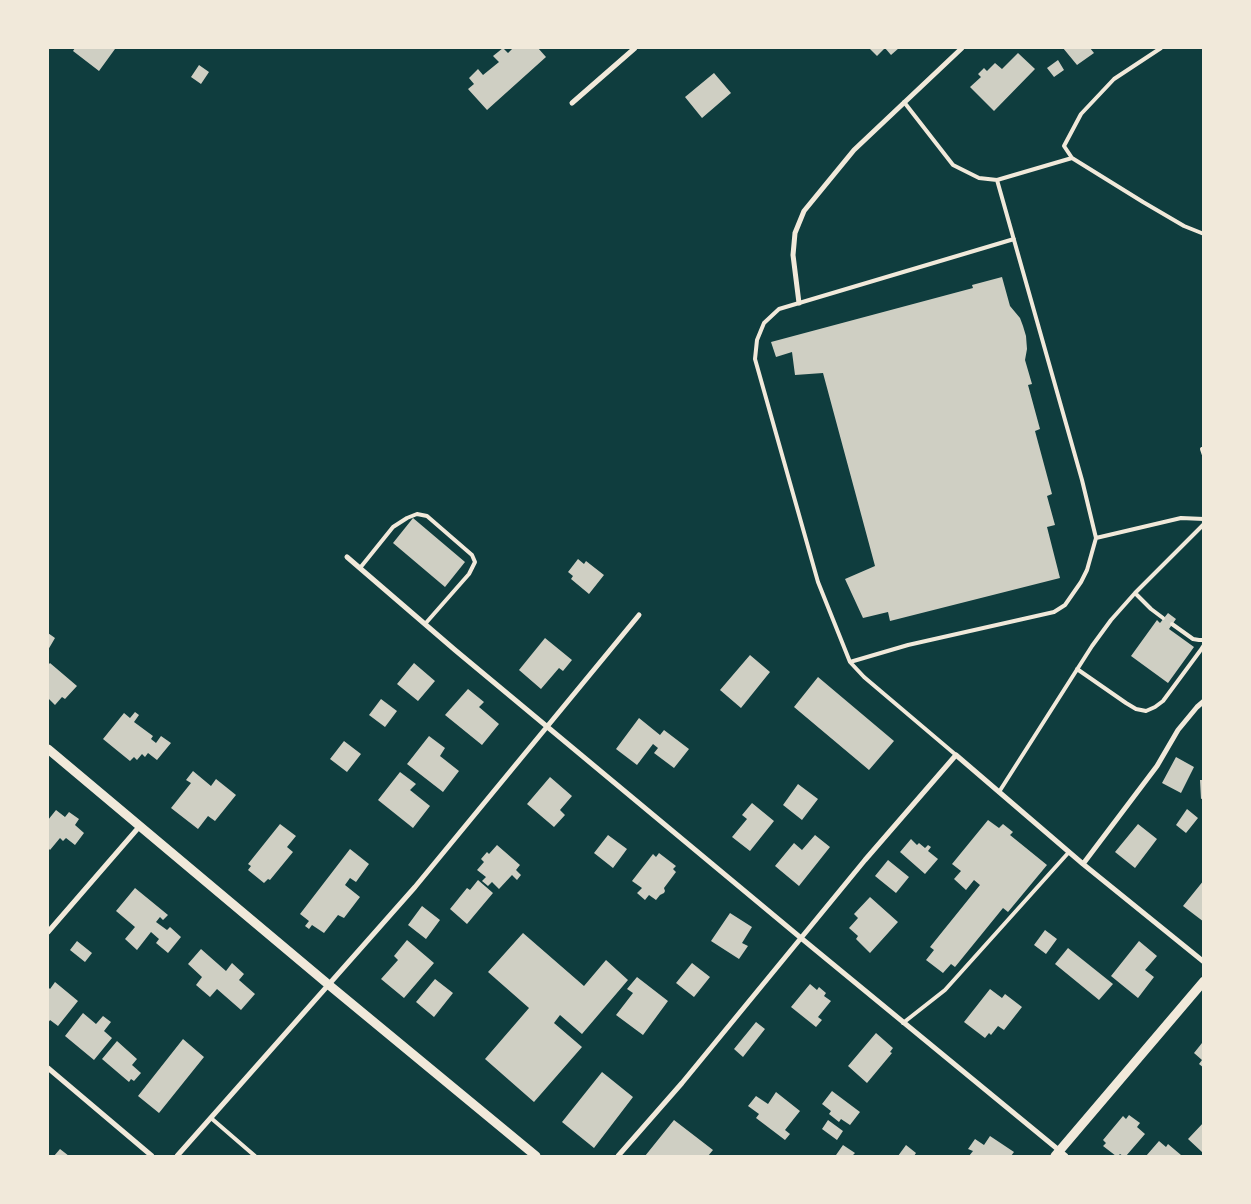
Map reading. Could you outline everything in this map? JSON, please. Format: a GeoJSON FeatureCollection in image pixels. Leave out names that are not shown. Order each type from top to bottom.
{"type":"FeatureCollection","features":[{"type":"Feature","properties":{"kind":"street"},"geometry":{"type":"LineString","coordinates":[[572,103],[636,48]]}},
{"type":"Feature","properties":{"kind":"street"},"geometry":{"type":"LineString","coordinates":[[799,303],[793,256],[795,233],[804,211],[854,150],[962,48]]}},
{"type":"Feature","properties":{"kind":"street"},"geometry":{"type":"LineString","coordinates":[[347,556],[425,624],[1060,1155],[1204,981]]}},
{"type":"Feature","properties":{"kind":"street"},"geometry":{"type":"LineString","coordinates":[[177,1156],[415,887],[639,615]]}},
{"type":"Feature","properties":{"kind":"street"},"geometry":{"type":"LineString","coordinates":[[1083,864],[1157,766],[1178,730],[1204,701]]}},
{"type":"Feature","properties":{"kind":"street"},"geometry":{"type":"LineString","coordinates":[[48,749],[139,827],[536,1156]]}},
{"type":"Feature","properties":{"kind":"street"},"geometry":{"type":"LineString","coordinates":[[618,1156],[682,1083],[801,938],[956,755],[1083,864],[1204,962]]}},
{"type":"Feature","properties":{"kind":"street"},"geometry":{"type":"LineString","coordinates":[[48,932],[139,827]]}},
{"type":"Feature","properties":{"kind":"street"},"geometry":{"type":"LineString","coordinates":[[48,1068],[152,1156]]}},
{"type":"Feature","properties":{"kind":"lane"},"geometry":{"type":"LineString","coordinates":[[1161,48],[1114,79],[1081,114],[1064,146],[1072,158],[1184,226],[1204,234]]}},
{"type":"Feature","properties":{"kind":"lane"},"geometry":{"type":"LineString","coordinates":[[904,102],[953,165],[979,178],[997,180],[1072,158]]}},
{"type":"Feature","properties":{"kind":"lane"},"geometry":{"type":"LineString","coordinates":[[850,662],[908,645],[1054,612],[1065,605],[1087,570],[1096,538],[997,180]]}},
{"type":"Feature","properties":{"kind":"lane"},"geometry":{"type":"LineString","coordinates":[[956,755],[864,677],[850,662],[818,582],[755,359],[757,340],[764,323],[779,309],[1014,239]]}},
{"type":"Feature","properties":{"kind":"lane"},"geometry":{"type":"LineString","coordinates":[[1202,449],[1204,455]]}},
{"type":"Feature","properties":{"kind":"lane"},"geometry":{"type":"LineString","coordinates":[[360,568],[393,527],[417,514],[427,516],[472,555],[475,562],[469,574],[425,624]]}},
{"type":"Feature","properties":{"kind":"lane"},"geometry":{"type":"LineString","coordinates":[[1096,538],[1181,518],[1204,520]]}},
{"type":"Feature","properties":{"kind":"lane"},"geometry":{"type":"LineString","coordinates":[[999,792],[1077,669],[1111,620],[1135,593],[1204,524]]}},
{"type":"Feature","properties":{"kind":"lane"},"geometry":{"type":"LineString","coordinates":[[1135,593],[1151,609],[1164,618]]}},
{"type":"Feature","properties":{"kind":"lane"},"geometry":{"type":"LineString","coordinates":[[1172,624],[1193,639],[1204,640]]}},
{"type":"Feature","properties":{"kind":"lane"},"geometry":{"type":"LineString","coordinates":[[1077,669],[1126,703],[1136,709],[1146,711],[1156,707],[1163,700],[1204,645]]}},
{"type":"Feature","properties":{"kind":"lane"},"geometry":{"type":"LineString","coordinates":[[903,1023],[945,990],[1070,852]]}},
{"type":"Feature","properties":{"kind":"lane"},"geometry":{"type":"LineString","coordinates":[[211,1118],[255,1156]]}},
{"type":"Feature","properties":{"kind":"building"},"geometry":{"type":"Polygon","coordinates":[[[75,48],[115,49],[99,71],[73,51],[75,48]]]}},
{"type":"Feature","properties":{"kind":"building"},"geometry":{"type":"Polygon","coordinates":[[[503,48],[508,53],[513,48],[538,48],[546,57],[487,110],[468,89],[474,84],[469,78],[478,69],[483,75],[499,62],[493,56],[503,48]]]}},
{"type":"Feature","properties":{"kind":"building"},"geometry":{"type":"Polygon","coordinates":[[[869,48],[885,48],[877,56],[869,48]]]}},
{"type":"Feature","properties":{"kind":"building"},"geometry":{"type":"Polygon","coordinates":[[[885,48],[899,48],[891,55],[885,48]]]}},
{"type":"Feature","properties":{"kind":"building"},"geometry":{"type":"Polygon","coordinates":[[[1063,48],[1090,48],[1094,53],[1077,65],[1063,48]]]}},
{"type":"Feature","properties":{"kind":"building"},"geometry":{"type":"Polygon","coordinates":[[[1018,53],[1035,69],[994,111],[970,87],[981,77],[978,74],[984,68],[987,71],[995,63],[1002,69],[1018,53]]]}},
{"type":"Feature","properties":{"kind":"building"},"geometry":{"type":"Polygon","coordinates":[[[1058,60],[1064,70],[1054,77],[1047,68],[1058,60]]]}},
{"type":"Feature","properties":{"kind":"building"},"geometry":{"type":"Polygon","coordinates":[[[199,65],[209,72],[201,84],[191,77],[199,65]]]}},
{"type":"Feature","properties":{"kind":"building"},"geometry":{"type":"Polygon","coordinates":[[[714,73],[731,93],[702,118],[685,97],[714,73]]]}},
{"type":"Feature","properties":{"kind":"building"},"geometry":{"type":"Polygon","coordinates":[[[1002,277],[1010,306],[1020,318],[1026,336],[1027,349],[1025,360],[1032,384],[1028,385],[1040,429],[1035,431],[1052,494],[1047,496],[1055,525],[1047,527],[1060,578],[890,621],[888,612],[863,618],[845,579],[875,566],[823,373],[795,375],[792,352],[776,357],[771,342],[973,288],[972,285],[1002,277]]]}},
{"type":"Feature","properties":{"kind":"building"},"geometry":{"type":"Polygon","coordinates":[[[413,518],[465,562],[445,587],[393,543],[413,518]]]}},
{"type":"Feature","properties":{"kind":"building"},"geometry":{"type":"Polygon","coordinates":[[[578,559],[584,564],[586,561],[604,575],[589,594],[571,579],[573,576],[568,572],[578,559]]]}},
{"type":"Feature","properties":{"kind":"building"},"geometry":{"type":"Polygon","coordinates":[[[1168,613],[1176,619],[1169,629],[1194,647],[1168,683],[1131,656],[1157,620],[1160,623],[1168,613]]]}},
{"type":"Feature","properties":{"kind":"building"},"geometry":{"type":"Polygon","coordinates":[[[48,633],[55,638],[48,650],[48,633]]]}},
{"type":"Feature","properties":{"kind":"building"},"geometry":{"type":"Polygon","coordinates":[[[545,638],[572,660],[563,671],[559,668],[541,689],[519,670],[545,638]]]}},
{"type":"Feature","properties":{"kind":"building"},"geometry":{"type":"Polygon","coordinates":[[[750,655],[770,672],[741,708],[720,690],[750,655]]]}},
{"type":"Feature","properties":{"kind":"building"},"geometry":{"type":"Polygon","coordinates":[[[50,663],[77,686],[65,699],[62,697],[55,705],[48,698],[48,665],[50,663]]]}},
{"type":"Feature","properties":{"kind":"building"},"geometry":{"type":"Polygon","coordinates":[[[414,663],[435,681],[418,701],[397,684],[414,663]]]}},
{"type":"Feature","properties":{"kind":"building"},"geometry":{"type":"Polygon","coordinates":[[[818,677],[894,741],[869,770],[794,707],[818,677]]]}},
{"type":"Feature","properties":{"kind":"building"},"geometry":{"type":"Polygon","coordinates":[[[468,689],[484,702],[479,707],[499,724],[482,745],[445,715],[468,689]]]}},
{"type":"Feature","properties":{"kind":"building"},"geometry":{"type":"Polygon","coordinates":[[[381,699],[397,711],[385,727],[369,715],[381,699]]]}},
{"type":"Feature","properties":{"kind":"building"},"geometry":{"type":"Polygon","coordinates":[[[135,712],[139,715],[134,722],[153,736],[151,739],[156,743],[161,736],[171,743],[157,760],[148,753],[145,757],[142,754],[137,760],[134,757],[130,761],[103,739],[124,713],[130,718],[135,712]]]}},
{"type":"Feature","properties":{"kind":"building"},"geometry":{"type":"Polygon","coordinates":[[[639,718],[660,735],[664,730],[689,749],[674,768],[654,753],[658,748],[653,744],[637,765],[616,749],[639,718]]]}},
{"type":"Feature","properties":{"kind":"building"},"geometry":{"type":"Polygon","coordinates":[[[429,736],[445,748],[440,756],[459,771],[443,792],[407,764],[429,736]]]}},
{"type":"Feature","properties":{"kind":"building"},"geometry":{"type":"Polygon","coordinates":[[[344,741],[361,754],[347,772],[330,759],[344,741]]]}},
{"type":"Feature","properties":{"kind":"building"},"geometry":{"type":"Polygon","coordinates":[[[1176,757],[1194,767],[1181,793],[1162,783],[1176,757]]]}},
{"type":"Feature","properties":{"kind":"building"},"geometry":{"type":"Polygon","coordinates":[[[193,771],[211,786],[216,779],[236,795],[215,821],[208,816],[198,829],[171,808],[191,783],[186,780],[193,771]]]}},
{"type":"Feature","properties":{"kind":"building"},"geometry":{"type":"Polygon","coordinates":[[[400,772],[416,784],[410,790],[430,806],[413,828],[378,800],[400,772]]]}},
{"type":"Feature","properties":{"kind":"building"},"geometry":{"type":"Polygon","coordinates":[[[550,777],[572,796],[560,810],[565,815],[554,827],[527,804],[550,777]]]}},
{"type":"Feature","properties":{"kind":"building"},"geometry":{"type":"Polygon","coordinates":[[[1200,780],[1204,780],[1204,798],[1201,799],[1200,780]]]}},
{"type":"Feature","properties":{"kind":"building"},"geometry":{"type":"Polygon","coordinates":[[[798,784],[818,799],[802,820],[783,805],[798,784]]]}},
{"type":"Feature","properties":{"kind":"building"},"geometry":{"type":"Polygon","coordinates":[[[752,803],[774,821],[750,851],[732,837],[747,819],[742,815],[752,803]]]}},
{"type":"Feature","properties":{"kind":"building"},"geometry":{"type":"Polygon","coordinates":[[[1187,809],[1198,818],[1186,833],[1176,825],[1187,809]]]}},
{"type":"Feature","properties":{"kind":"building"},"geometry":{"type":"Polygon","coordinates":[[[56,810],[65,817],[69,812],[79,819],[75,825],[84,833],[75,845],[66,838],[63,841],[60,838],[50,850],[48,848],[48,820],[56,810]]]}},
{"type":"Feature","properties":{"kind":"building"},"geometry":{"type":"Polygon","coordinates":[[[988,820],[999,828],[1003,824],[1013,832],[1010,835],[1047,865],[1008,912],[1003,908],[955,967],[951,964],[943,973],[926,960],[934,950],[930,947],[980,885],[974,880],[966,890],[954,879],[961,871],[952,864],[988,820]]]}},
{"type":"Feature","properties":{"kind":"building"},"geometry":{"type":"Polygon","coordinates":[[[280,824],[296,836],[287,847],[293,852],[270,880],[268,879],[264,883],[248,870],[251,866],[248,864],[280,824]]]}},
{"type":"Feature","properties":{"kind":"building"},"geometry":{"type":"Polygon","coordinates":[[[1138,824],[1157,839],[1135,868],[1115,852],[1138,824]]]}},
{"type":"Feature","properties":{"kind":"building"},"geometry":{"type":"Polygon","coordinates":[[[608,835],[627,849],[613,868],[594,853],[608,835]]]}},
{"type":"Feature","properties":{"kind":"building"},"geometry":{"type":"Polygon","coordinates":[[[815,835],[830,847],[799,886],[775,866],[794,843],[802,850],[815,835]]]}},
{"type":"Feature","properties":{"kind":"building"},"geometry":{"type":"Polygon","coordinates":[[[911,839],[917,845],[919,843],[925,848],[928,845],[931,847],[928,851],[938,859],[925,874],[900,852],[911,839]]]}},
{"type":"Feature","properties":{"kind":"building"},"geometry":{"type":"Polygon","coordinates":[[[497,845],[520,865],[516,870],[521,875],[517,880],[512,875],[499,889],[492,882],[488,886],[482,881],[486,877],[477,870],[484,862],[481,859],[487,852],[489,854],[497,845]]]}},
{"type":"Feature","properties":{"kind":"building"},"geometry":{"type":"Polygon","coordinates":[[[350,849],[369,864],[356,882],[350,878],[345,885],[360,897],[344,918],[338,915],[324,933],[312,925],[309,929],[305,926],[309,921],[300,914],[350,849]]]}},
{"type":"Feature","properties":{"kind":"building"},"geometry":{"type":"Polygon","coordinates":[[[659,853],[676,866],[673,869],[676,872],[664,888],[664,893],[656,900],[649,895],[645,900],[637,893],[642,888],[632,881],[653,854],[656,857],[659,853]]]}},
{"type":"Feature","properties":{"kind":"building"},"geometry":{"type":"Polygon","coordinates":[[[888,860],[909,877],[896,893],[875,876],[888,860]]]}},
{"type":"Feature","properties":{"kind":"building"},"geometry":{"type":"Polygon","coordinates":[[[478,880],[493,893],[467,924],[450,909],[467,888],[470,890],[478,880]]]}},
{"type":"Feature","properties":{"kind":"building"},"geometry":{"type":"Polygon","coordinates":[[[1204,880],[1204,922],[1183,906],[1204,880]]]}},
{"type":"Feature","properties":{"kind":"building"},"geometry":{"type":"Polygon","coordinates":[[[135,888],[168,915],[163,920],[160,917],[156,922],[167,930],[170,927],[181,937],[168,953],[156,943],[159,939],[151,932],[137,950],[125,939],[135,927],[116,911],[135,888]]]}},
{"type":"Feature","properties":{"kind":"building"},"geometry":{"type":"Polygon","coordinates":[[[870,897],[898,922],[870,953],[856,939],[858,936],[849,928],[858,918],[854,914],[870,897]]]}},
{"type":"Feature","properties":{"kind":"building"},"geometry":{"type":"Polygon","coordinates":[[[422,906],[440,920],[426,939],[408,925],[422,906]]]}},
{"type":"Feature","properties":{"kind":"building"},"geometry":{"type":"Polygon","coordinates":[[[730,913],[752,927],[742,943],[748,946],[739,959],[711,941],[730,913]]]}},
{"type":"Feature","properties":{"kind":"building"},"geometry":{"type":"Polygon","coordinates":[[[1045,930],[1057,939],[1046,954],[1034,945],[1045,930]]]}},
{"type":"Feature","properties":{"kind":"building"},"geometry":{"type":"Polygon","coordinates":[[[523,933],[584,986],[606,960],[628,980],[582,1034],[560,1015],[554,1023],[582,1047],[534,1102],[485,1059],[529,1008],[488,972],[523,933]]]}},
{"type":"Feature","properties":{"kind":"building"},"geometry":{"type":"Polygon","coordinates":[[[407,940],[434,963],[404,998],[381,979],[398,960],[394,956],[407,940]]]}},
{"type":"Feature","properties":{"kind":"building"},"geometry":{"type":"Polygon","coordinates":[[[77,941],[92,953],[85,962],[70,950],[77,941]]]}},
{"type":"Feature","properties":{"kind":"building"},"geometry":{"type":"Polygon","coordinates":[[[1139,941],[1157,956],[1145,970],[1154,977],[1138,998],[1111,976],[1139,941]]]}},
{"type":"Feature","properties":{"kind":"building"},"geometry":{"type":"Polygon","coordinates":[[[1068,948],[1113,984],[1099,1000],[1055,964],[1068,948]]]}},
{"type":"Feature","properties":{"kind":"building"},"geometry":{"type":"Polygon","coordinates":[[[201,949],[226,971],[232,963],[244,974],[239,980],[255,994],[241,1010],[217,989],[210,997],[196,985],[202,977],[188,964],[201,949]]]}},
{"type":"Feature","properties":{"kind":"building"},"geometry":{"type":"Polygon","coordinates":[[[692,963],[710,977],[694,997],[676,983],[692,963]]]}},
{"type":"Feature","properties":{"kind":"building"},"geometry":{"type":"Polygon","coordinates":[[[637,977],[668,1001],[643,1035],[616,1015],[633,993],[627,989],[637,977]]]}},
{"type":"Feature","properties":{"kind":"building"},"geometry":{"type":"Polygon","coordinates":[[[435,979],[453,993],[434,1017],[416,1002],[435,979]]]}},
{"type":"Feature","properties":{"kind":"building"},"geometry":{"type":"Polygon","coordinates":[[[55,982],[78,1001],[58,1026],[50,1020],[48,1023],[48,987],[50,989],[55,982]]]}},
{"type":"Feature","properties":{"kind":"building"},"geometry":{"type":"Polygon","coordinates":[[[810,984],[817,990],[819,987],[826,993],[824,996],[831,1001],[818,1017],[822,1020],[816,1027],[791,1007],[810,984]]]}},
{"type":"Feature","properties":{"kind":"building"},"geometry":{"type":"Polygon","coordinates":[[[990,989],[1002,998],[1005,994],[1022,1007],[1004,1030],[998,1026],[991,1035],[989,1033],[985,1038],[964,1022],[990,989]]]}},
{"type":"Feature","properties":{"kind":"building"},"geometry":{"type":"Polygon","coordinates":[[[83,1013],[96,1024],[103,1016],[111,1022],[104,1031],[112,1038],[94,1060],[65,1036],[83,1013]]]}},
{"type":"Feature","properties":{"kind":"building"},"geometry":{"type":"Polygon","coordinates":[[[756,1022],[765,1029],[743,1057],[734,1049],[756,1022]]]}},
{"type":"Feature","properties":{"kind":"building"},"geometry":{"type":"Polygon","coordinates":[[[876,1033],[893,1048],[890,1052],[892,1053],[867,1083],[848,1066],[876,1033]]]}},
{"type":"Feature","properties":{"kind":"building"},"geometry":{"type":"Polygon","coordinates":[[[183,1039],[204,1057],[159,1113],[138,1096],[183,1039]]]}},
{"type":"Feature","properties":{"kind":"building"},"geometry":{"type":"Polygon","coordinates":[[[117,1041],[137,1059],[132,1065],[141,1073],[134,1081],[131,1079],[129,1082],[102,1059],[117,1041]]]}},
{"type":"Feature","properties":{"kind":"building"},"geometry":{"type":"Polygon","coordinates":[[[1202,1043],[1204,1044],[1204,1068],[1199,1064],[1202,1060],[1194,1053],[1202,1043]]]}},
{"type":"Feature","properties":{"kind":"building"},"geometry":{"type":"Polygon","coordinates":[[[602,1072],[633,1097],[594,1148],[562,1122],[602,1072]]]}},
{"type":"Feature","properties":{"kind":"building"},"geometry":{"type":"Polygon","coordinates":[[[832,1091],[860,1112],[850,1125],[841,1119],[839,1122],[829,1114],[831,1111],[822,1104],[832,1091]]]}},
{"type":"Feature","properties":{"kind":"building"},"geometry":{"type":"Polygon","coordinates":[[[776,1092],[800,1111],[785,1130],[790,1134],[785,1140],[756,1118],[759,1114],[748,1106],[756,1096],[768,1104],[776,1092]]]}},
{"type":"Feature","properties":{"kind":"building"},"geometry":{"type":"Polygon","coordinates":[[[1129,1115],[1140,1123],[1137,1127],[1145,1134],[1126,1156],[1120,1154],[1116,1156],[1103,1146],[1106,1143],[1103,1140],[1123,1116],[1126,1119],[1129,1115]]]}},
{"type":"Feature","properties":{"kind":"building"},"geometry":{"type":"Polygon","coordinates":[[[674,1120],[713,1150],[708,1156],[645,1156],[674,1120]]]}},
{"type":"Feature","properties":{"kind":"building"},"geometry":{"type":"Polygon","coordinates":[[[828,1120],[843,1131],[837,1140],[822,1129],[828,1120]]]}},
{"type":"Feature","properties":{"kind":"building"},"geometry":{"type":"Polygon","coordinates":[[[1204,1122],[1204,1150],[1202,1152],[1188,1139],[1204,1122]]]}},
{"type":"Feature","properties":{"kind":"building"},"geometry":{"type":"Polygon","coordinates":[[[990,1136],[1014,1152],[1011,1156],[969,1156],[973,1151],[968,1149],[975,1139],[984,1145],[990,1136]]]}},
{"type":"Feature","properties":{"kind":"building"},"geometry":{"type":"Polygon","coordinates":[[[1159,1141],[1166,1147],[1168,1144],[1181,1155],[1146,1156],[1159,1141]]]}},
{"type":"Feature","properties":{"kind":"building"},"geometry":{"type":"Polygon","coordinates":[[[843,1145],[855,1153],[852,1156],[836,1155],[843,1145]]]}},
{"type":"Feature","properties":{"kind":"building"},"geometry":{"type":"Polygon","coordinates":[[[906,1145],[916,1153],[914,1156],[898,1156],[906,1145]]]}},
{"type":"Feature","properties":{"kind":"building"},"geometry":{"type":"Polygon","coordinates":[[[60,1149],[69,1156],[54,1156],[60,1149]]]}}]}
